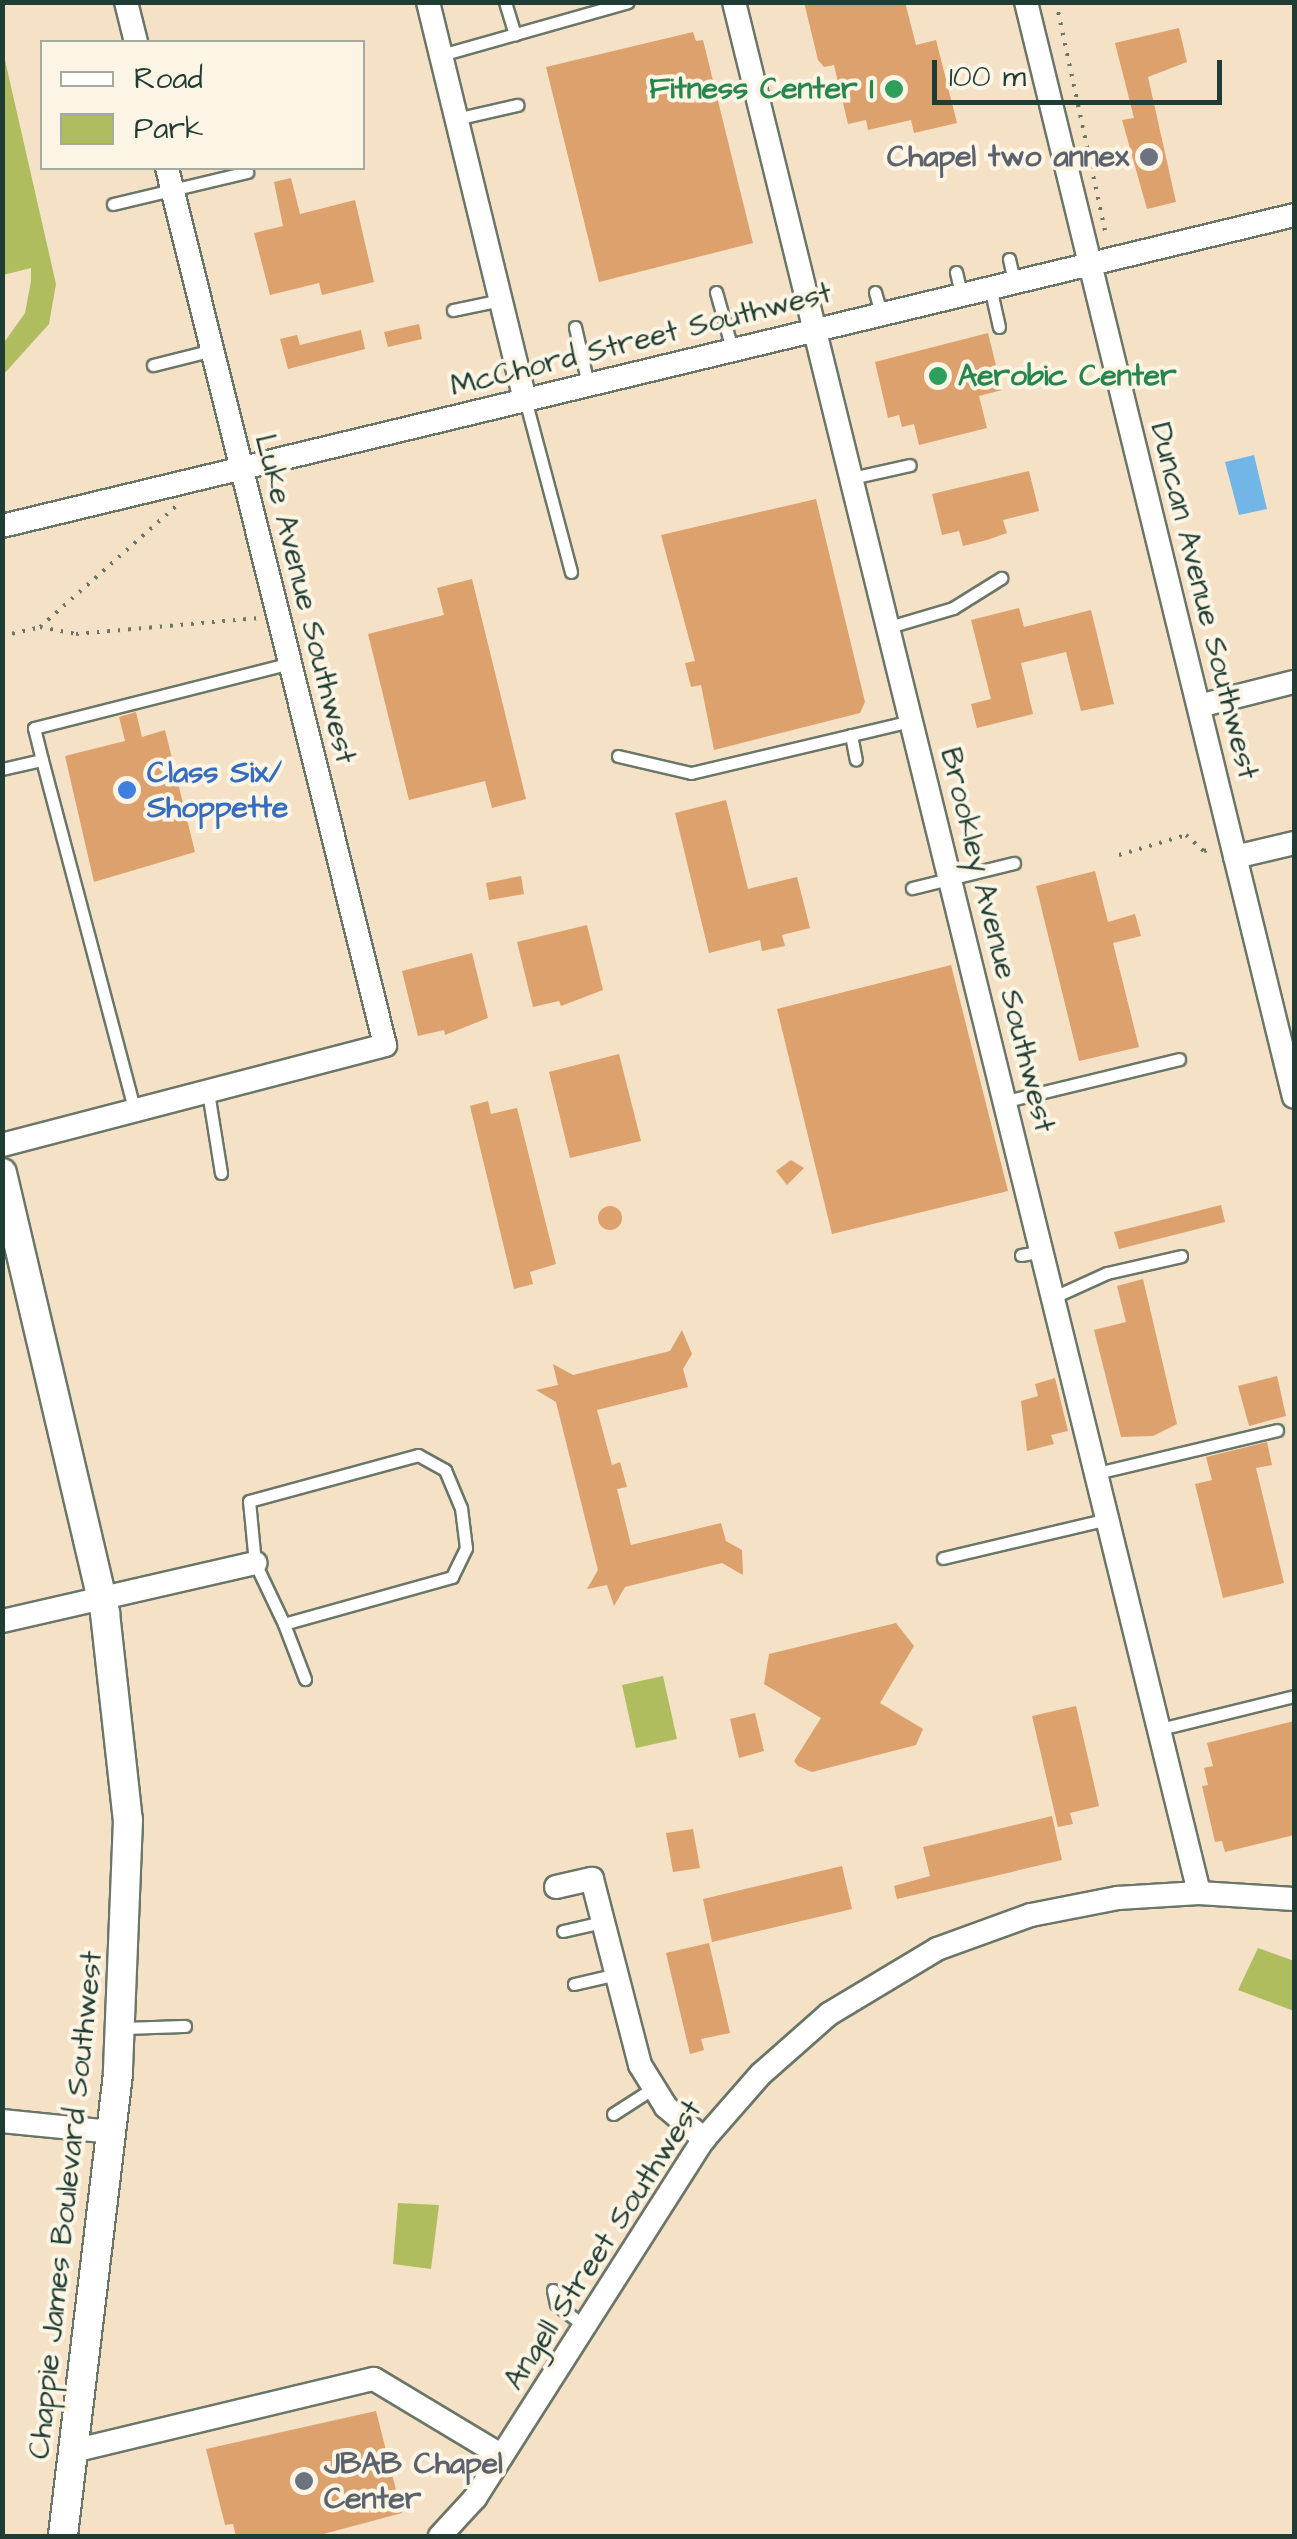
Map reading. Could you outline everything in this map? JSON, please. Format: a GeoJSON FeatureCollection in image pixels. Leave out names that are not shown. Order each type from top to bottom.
{"type":"FeatureCollection","features":[{"type":"Feature","properties":{"kind":"street"},"geometry":{"type":"LineString","coordinates":[[126,2],[136,40]]}},
{"type":"Feature","properties":{"kind":"street"},"geometry":{"type":"LineString","coordinates":[[428,2],[525,399]]}},
{"type":"Feature","properties":{"kind":"street","name":"Brookley Avenue Southwest"},"geometry":{"type":"LineString","coordinates":[[734,2],[1006,1101],[1032,1253],[1054,1297],[1199,1893]]}},
{"type":"Feature","properties":{"kind":"street","name":"Duncan Avenue Southwest"},"geometry":{"type":"LineString","coordinates":[[1026,2],[1198,706],[1227,852],[1294,1097]]}},
{"type":"Feature","properties":{"kind":"street","name":"Luke Avenue Southwest"},"geometry":{"type":"LineString","coordinates":[[170,179],[385,1045],[208,1092]]}},
{"type":"Feature","properties":{"kind":"street","name":"McChord Street Southwest"},"geometry":{"type":"LineString","coordinates":[[2,526],[815,329],[878,303],[959,283],[990,287],[1011,270],[1090,264],[1294,215]]}},
{"type":"Feature","properties":{"kind":"street"},"geometry":{"type":"LineString","coordinates":[[1198,706],[1294,682]]}},
{"type":"Feature","properties":{"kind":"street"},"geometry":{"type":"LineString","coordinates":[[1227,852],[1294,843]]}},
{"type":"Feature","properties":{"kind":"street"},"geometry":{"type":"LineString","coordinates":[[2,1145],[208,1092]]}},
{"type":"Feature","properties":{"kind":"street","name":"Chappie James Boulevard Southwest"},"geometry":{"type":"LineString","coordinates":[[2,1172],[102,1598],[128,1820],[122,2028],[63,2536]]}},
{"type":"Feature","properties":{"kind":"street"},"geometry":{"type":"LineString","coordinates":[[2,1621],[255,1563]]}},
{"type":"Feature","properties":{"kind":"street"},"geometry":{"type":"LineString","coordinates":[[556,1887],[592,1879],[652,2090],[704,2139]]}},
{"type":"Feature","properties":{"kind":"street","name":"Angell Street Southwest"},"geometry":{"type":"LineString","coordinates":[[440,2536],[502,2456],[704,2139],[806,2032],[870,1986],[937,1949],[1073,1905],[1199,1893],[1294,1899]]}},
{"type":"Feature","properties":{"kind":"street"},"geometry":{"type":"LineString","coordinates":[[2,2122],[112,2132]]}},
{"type":"Feature","properties":{"kind":"street"},"geometry":{"type":"LineString","coordinates":[[73,2451],[374,2379],[502,2456]]}},
{"type":"Feature","properties":{"kind":"lane"},"geometry":{"type":"LineString","coordinates":[[505,2],[515,34]]}},
{"type":"Feature","properties":{"kind":"lane"},"geometry":{"type":"LineString","coordinates":[[441,55],[628,2]]}},
{"type":"Feature","properties":{"kind":"lane"},"geometry":{"type":"LineString","coordinates":[[456,119],[518,105]]}},
{"type":"Feature","properties":{"kind":"lane"},"geometry":{"type":"LineString","coordinates":[[113,204],[170,179],[247,172]]}},
{"type":"Feature","properties":{"kind":"lane"},"geometry":{"type":"LineString","coordinates":[[990,287],[999,327]]}},
{"type":"Feature","properties":{"kind":"lane"},"geometry":{"type":"LineString","coordinates":[[716,292],[732,349]]}},
{"type":"Feature","properties":{"kind":"lane"},"geometry":{"type":"LineString","coordinates":[[453,310],[502,300]]}},
{"type":"Feature","properties":{"kind":"lane"},"geometry":{"type":"LineString","coordinates":[[575,327],[588,384]]}},
{"type":"Feature","properties":{"kind":"lane"},"geometry":{"type":"LineString","coordinates":[[153,364],[213,350]]}},
{"type":"Feature","properties":{"kind":"lane"},"geometry":{"type":"LineString","coordinates":[[525,399],[571,572]]}},
{"type":"Feature","properties":{"kind":"lane"},"geometry":{"type":"LineString","coordinates":[[852,478],[910,465]]}},
{"type":"Feature","properties":{"kind":"lane"},"geometry":{"type":"LineString","coordinates":[[889,627],[953,608],[1001,578]]}},
{"type":"Feature","properties":{"kind":"lane"},"geometry":{"type":"LineString","coordinates":[[134,1111],[34,728],[291,663]]}},
{"type":"Feature","properties":{"kind":"lane"},"geometry":{"type":"LineString","coordinates":[[618,756],[691,773],[912,720]]}},
{"type":"Feature","properties":{"kind":"lane"},"geometry":{"type":"LineString","coordinates":[[851,735],[856,760]]}},
{"type":"Feature","properties":{"kind":"lane"},"geometry":{"type":"LineString","coordinates":[[2,769],[42,760]]}},
{"type":"Feature","properties":{"kind":"lane"},"geometry":{"type":"LineString","coordinates":[[912,888],[1014,863]]}},
{"type":"Feature","properties":{"kind":"lane"},"geometry":{"type":"LineString","coordinates":[[1006,1101],[1179,1059]]}},
{"type":"Feature","properties":{"kind":"lane"},"geometry":{"type":"LineString","coordinates":[[208,1092],[221,1173]]}},
{"type":"Feature","properties":{"kind":"lane"},"geometry":{"type":"LineString","coordinates":[[1054,1297],[1106,1273],[1181,1256]]}},
{"type":"Feature","properties":{"kind":"lane"},"geometry":{"type":"LineString","coordinates":[[1097,1473],[1276,1430]]}},
{"type":"Feature","properties":{"kind":"lane"},"geometry":{"type":"LineString","coordinates":[[284,1624],[452,1576],[462,1562],[466,1531],[452,1482],[437,1462],[418,1455],[249,1501],[255,1563],[305,1678]]}},
{"type":"Feature","properties":{"kind":"lane"},"geometry":{"type":"LineString","coordinates":[[943,1558],[1108,1519]]}},
{"type":"Feature","properties":{"kind":"lane"},"geometry":{"type":"LineString","coordinates":[[1160,1729],[1294,1696]]}},
{"type":"Feature","properties":{"kind":"lane"},"geometry":{"type":"LineString","coordinates":[[563,1931],[603,1922]]}},
{"type":"Feature","properties":{"kind":"lane"},"geometry":{"type":"LineString","coordinates":[[574,1984],[617,1974]]}},
{"type":"Feature","properties":{"kind":"lane"},"geometry":{"type":"LineString","coordinates":[[122,2028],[186,2026]]}},
{"type":"Feature","properties":{"kind":"lane"},"geometry":{"type":"LineString","coordinates":[[614,2114],[652,2090]]}},
{"type":"Feature","properties":{"kind":"lane"},"geometry":{"type":"LineString","coordinates":[[553,2290],[556,2304],[584,2326]]}},
{"type":"Feature","properties":{"kind":"path"},"geometry":{"type":"LineString","coordinates":[[1056,2],[1106,228],[1102,240]]}},
{"type":"Feature","properties":{"kind":"path"},"geometry":{"type":"LineString","coordinates":[[40,627],[148,527],[184,502]]}},
{"type":"Feature","properties":{"kind":"path"},"geometry":{"type":"LineString","coordinates":[[2,636],[40,627],[76,634],[209,627],[278,614]]}},
{"type":"Feature","properties":{"kind":"path"},"geometry":{"type":"LineString","coordinates":[[1118,855],[1186,834],[1204,851],[1227,852]]}},
{"type":"Feature","properties":{"kind":"green space"},"geometry":{"type":"Polygon","coordinates":[[[2,47],[56,284],[49,324],[3,375],[3,344],[25,313],[31,268],[3,275],[2,47]]]}},
{"type":"Feature","properties":{"kind":"green space"},"geometry":{"type":"Polygon","coordinates":[[[663,1676],[677,1739],[636,1748],[622,1685],[663,1676]]]}},
{"type":"Feature","properties":{"kind":"green space"},"geometry":{"type":"Polygon","coordinates":[[[1258,1948],[1294,1961],[1294,2011],[1238,1990],[1258,1948]]]}},
{"type":"Feature","properties":{"kind":"green space"},"geometry":{"type":"Polygon","coordinates":[[[398,2203],[439,2205],[431,2269],[393,2264],[398,2203]]]}},
{"type":"Feature","properties":{"kind":"water"},"geometry":{"type":"Polygon","coordinates":[[[1254,455],[1267,509],[1239,515],[1225,462],[1254,455]]]}},
{"type":"Feature","properties":{"kind":"building","name":"Fitness Center I"},"geometry":{"type":"Polygon","coordinates":[[[804,2],[905,2],[916,45],[936,40],[957,123],[914,133],[911,120],[868,130],[866,120],[848,124],[834,65],[824,67],[818,60],[804,2]]]}},
{"type":"Feature","properties":{"kind":"building"},"geometry":{"type":"Polygon","coordinates":[[[1179,28],[1187,62],[1148,77],[1176,202],[1147,209],[1122,120],[1134,118],[1115,43],[1179,28]]]}},
{"type":"Feature","properties":{"kind":"building"},"geometry":{"type":"Polygon","coordinates":[[[693,32],[696,41],[703,40],[753,243],[599,282],[546,67],[693,32]]]}},
{"type":"Feature","properties":{"kind":"building"},"geometry":{"type":"Polygon","coordinates":[[[291,178],[300,214],[355,200],[374,282],[322,295],[319,283],[270,295],[254,233],[283,226],[274,182],[291,178]]]}},
{"type":"Feature","properties":{"kind":"building"},"geometry":{"type":"Polygon","coordinates":[[[419,324],[422,339],[388,347],[384,332],[419,324]]]}},
{"type":"Feature","properties":{"kind":"building"},"geometry":{"type":"Polygon","coordinates":[[[361,330],[365,349],[288,369],[280,339],[297,335],[300,345],[361,330]]]}},
{"type":"Feature","properties":{"kind":"building","name":"Aerobic Center"},"geometry":{"type":"Polygon","coordinates":[[[988,333],[1002,390],[979,396],[987,428],[919,445],[914,424],[902,427],[899,415],[888,418],[875,362],[988,333]]]}},
{"type":"Feature","properties":{"kind":"building"},"geometry":{"type":"Polygon","coordinates":[[[1029,471],[1039,511],[1003,520],[1007,533],[963,546],[959,531],[942,535],[932,494],[1029,471]]]}},
{"type":"Feature","properties":{"kind":"building"},"geometry":{"type":"Polygon","coordinates":[[[816,499],[865,702],[860,713],[714,750],[701,685],[691,687],[685,663],[695,661],[661,535],[816,499]]]}},
{"type":"Feature","properties":{"kind":"building"},"geometry":{"type":"Polygon","coordinates":[[[472,579],[526,799],[492,808],[485,781],[409,800],[368,634],[444,615],[437,588],[472,579]]]}},
{"type":"Feature","properties":{"kind":"building"},"geometry":{"type":"Polygon","coordinates":[[[1019,608],[1024,627],[1091,610],[1114,704],[1081,711],[1066,652],[1021,663],[1033,714],[977,728],[971,704],[991,699],[971,620],[1019,608]]]}},
{"type":"Feature","properties":{"kind":"building","name":"Class Six/ Shoppette"},"geometry":{"type":"Polygon","coordinates":[[[136,712],[142,737],[165,730],[195,852],[94,882],[65,756],[125,741],[119,717],[136,712]]]}},
{"type":"Feature","properties":{"kind":"building"},"geometry":{"type":"Polygon","coordinates":[[[726,800],[748,889],[797,877],[810,928],[782,935],[785,946],[762,951],[760,940],[709,953],[675,813],[726,800]]]}},
{"type":"Feature","properties":{"kind":"building"},"geometry":{"type":"Polygon","coordinates":[[[1095,871],[1108,922],[1135,914],[1141,936],[1113,943],[1139,1047],[1079,1061],[1036,886],[1095,871]]]}},
{"type":"Feature","properties":{"kind":"building"},"geometry":{"type":"Polygon","coordinates":[[[521,876],[524,894],[489,900],[486,883],[521,876]]]}},
{"type":"Feature","properties":{"kind":"building"},"geometry":{"type":"Polygon","coordinates":[[[587,925],[603,990],[561,1006],[559,1001],[533,1007],[517,942],[587,925]]]}},
{"type":"Feature","properties":{"kind":"building"},"geometry":{"type":"Polygon","coordinates":[[[472,953],[488,1018],[445,1035],[444,1030],[418,1036],[402,971],[472,953]]]}},
{"type":"Feature","properties":{"kind":"building"},"geometry":{"type":"Polygon","coordinates":[[[951,965],[1008,1191],[832,1234],[777,1009],[951,965]]]}},
{"type":"Feature","properties":{"kind":"building"},"geometry":{"type":"Polygon","coordinates":[[[619,1054],[641,1141],[570,1158],[549,1072],[619,1054]]]}},
{"type":"Feature","properties":{"kind":"building"},"geometry":{"type":"Polygon","coordinates":[[[488,1101],[491,1114],[517,1108],[556,1264],[530,1272],[533,1284],[514,1289],[470,1106],[488,1101]]]}},
{"type":"Feature","properties":{"kind":"building"},"geometry":{"type":"Polygon","coordinates":[[[791,1160],[804,1168],[787,1185],[776,1171],[791,1160]]]}},
{"type":"Feature","properties":{"kind":"building"},"geometry":{"type":"Polygon","coordinates":[[[1221,1205],[1225,1222],[1119,1249],[1114,1232],[1221,1205]]]}},
{"type":"Feature","properties":{"kind":"building"},"geometry":{"type":"Polygon","coordinates":[[[610,1206],[622,1218],[610,1230],[598,1218],[610,1206]]]}},
{"type":"Feature","properties":{"kind":"building"},"geometry":{"type":"Polygon","coordinates":[[[1143,1279],[1177,1424],[1153,1436],[1121,1437],[1094,1330],[1126,1322],[1117,1286],[1143,1279]]]}},
{"type":"Feature","properties":{"kind":"building"},"geometry":{"type":"Polygon","coordinates":[[[682,1330],[692,1354],[683,1369],[688,1387],[597,1410],[612,1465],[620,1462],[627,1487],[617,1489],[631,1545],[721,1523],[726,1541],[742,1550],[743,1575],[722,1563],[625,1587],[614,1606],[607,1585],[587,1589],[598,1570],[556,1402],[536,1390],[558,1385],[553,1364],[573,1375],[670,1351],[682,1330]]]}},
{"type":"Feature","properties":{"kind":"building"},"geometry":{"type":"Polygon","coordinates":[[[1277,1376],[1286,1416],[1249,1426],[1238,1386],[1277,1376]]]}},
{"type":"Feature","properties":{"kind":"building"},"geometry":{"type":"Polygon","coordinates":[[[1055,1378],[1068,1431],[1051,1435],[1054,1444],[1027,1451],[1021,1401],[1038,1396],[1035,1384],[1055,1378]]]}},
{"type":"Feature","properties":{"kind":"building"},"geometry":{"type":"Polygon","coordinates":[[[1267,1442],[1272,1465],[1256,1468],[1284,1583],[1223,1598],[1195,1484],[1212,1480],[1206,1457],[1267,1442]]]}},
{"type":"Feature","properties":{"kind":"building"},"geometry":{"type":"Polygon","coordinates":[[[896,1623],[914,1646],[880,1703],[923,1729],[916,1745],[812,1772],[798,1766],[794,1761],[821,1718],[764,1684],[769,1654],[896,1623]]]}},
{"type":"Feature","properties":{"kind":"building"},"geometry":{"type":"Polygon","coordinates":[[[1076,1706],[1099,1806],[1070,1813],[1073,1824],[1058,1827],[1032,1716],[1076,1706]]]}},
{"type":"Feature","properties":{"kind":"building"},"geometry":{"type":"Polygon","coordinates":[[[755,1713],[764,1751],[739,1758],[730,1719],[755,1713]]]}},
{"type":"Feature","properties":{"kind":"building"},"geometry":{"type":"Polygon","coordinates":[[[1294,1721],[1294,1835],[1225,1852],[1222,1841],[1215,1842],[1202,1786],[1208,1785],[1204,1768],[1213,1766],[1207,1743],[1294,1721]]]}},
{"type":"Feature","properties":{"kind":"building"},"geometry":{"type":"Polygon","coordinates":[[[1052,1816],[1062,1860],[897,1899],[894,1886],[930,1876],[923,1847],[1052,1816]]]}},
{"type":"Feature","properties":{"kind":"building"},"geometry":{"type":"Polygon","coordinates":[[[693,1829],[700,1868],[673,1872],[666,1833],[693,1829]]]}},
{"type":"Feature","properties":{"kind":"building"},"geometry":{"type":"Polygon","coordinates":[[[842,1866],[852,1909],[712,1942],[703,1899],[842,1866]]]}},
{"type":"Feature","properties":{"kind":"building"},"geometry":{"type":"Polygon","coordinates":[[[709,1943],[730,2033],[701,2039],[704,2050],[690,2054],[666,1953],[709,1943]]]}},
{"type":"Feature","properties":{"kind":"building","name":"JBAB Chapel Center"},"geometry":{"type":"Polygon","coordinates":[[[376,2411],[402,2513],[316,2536],[236,2536],[233,2524],[225,2525],[206,2449],[376,2411]]]}},
{"type":"Feature","properties":{"kind":"place","name":"Fitness Center I"},"geometry":{"type":"Point","coordinates":[894,89]}},
{"type":"Feature","properties":{"kind":"place","name":"Chapel two annex"},"geometry":{"type":"Point","coordinates":[1149,157]}},
{"type":"Feature","properties":{"kind":"place","name":"Aerobic Center"},"geometry":{"type":"Point","coordinates":[938,376]}},
{"type":"Feature","properties":{"kind":"place","name":"Class Six/ Shoppette"},"geometry":{"type":"Point","coordinates":[127,790]}},
{"type":"Feature","properties":{"kind":"place","name":"JBAB Chapel Center"},"geometry":{"type":"Point","coordinates":[304,2481]}}]}
